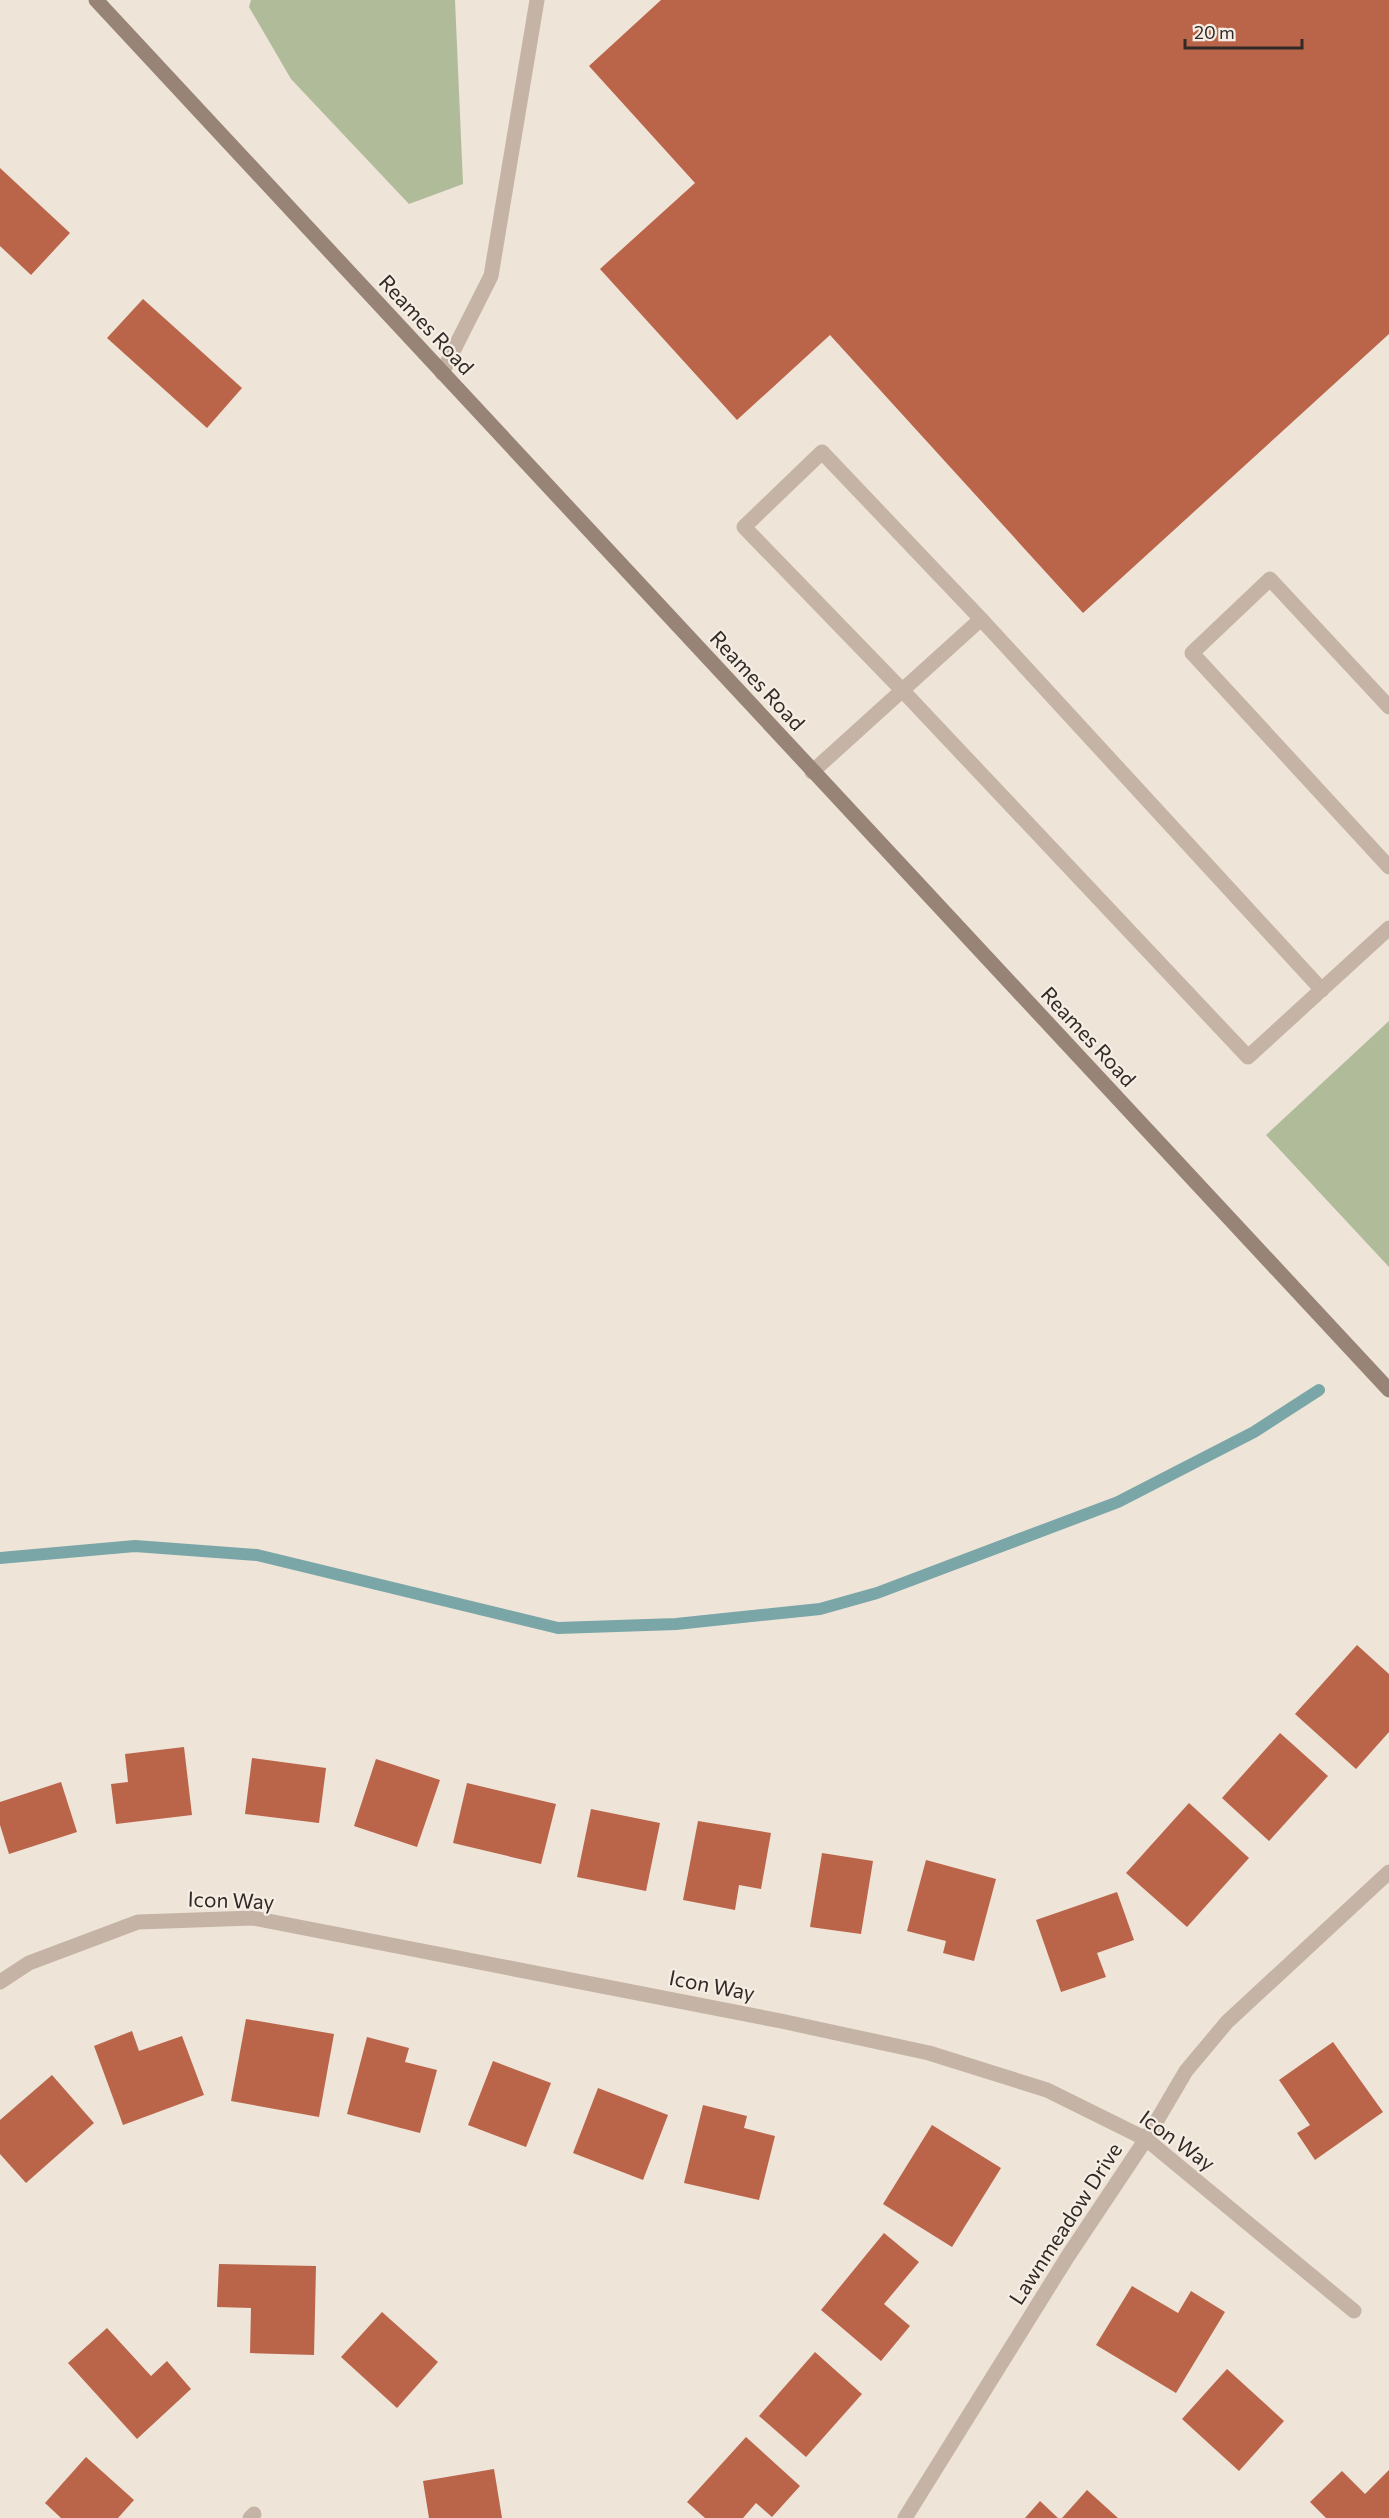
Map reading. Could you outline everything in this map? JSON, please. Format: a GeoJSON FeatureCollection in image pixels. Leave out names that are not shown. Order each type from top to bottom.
{"type":"FeatureCollection","features":[{"type":"Feature","properties":{"kind":"main road","name":"Reames Road"},"geometry":{"type":"LineString","coordinates":[[96,0],[1389,1390]]}},
{"type":"Feature","properties":{"kind":"street"},"geometry":{"type":"LineString","coordinates":[[442,373],[492,276],[537,0]]}},
{"type":"Feature","properties":{"kind":"street"},"geometry":{"type":"LineString","coordinates":[[1322,990],[981,618],[822,452],[744,527],[902,690],[1248,1057],[1322,990],[1389,928]]}},
{"type":"Feature","properties":{"kind":"street"},"geometry":{"type":"LineString","coordinates":[[1389,707],[1270,579],[1192,653],[1389,867]]}},
{"type":"Feature","properties":{"kind":"street"},"geometry":{"type":"LineString","coordinates":[[812,772],[981,618]]}},
{"type":"Feature","properties":{"kind":"street","name":"Lawnmeadow Drive"},"geometry":{"type":"LineString","coordinates":[[905,2518],[1068,2256],[1146,2139],[1186,2071],[1227,2022],[1389,1872]]}},
{"type":"Feature","properties":{"kind":"street","name":"Icon Way"},"geometry":{"type":"LineString","coordinates":[[0,1982],[29,1963],[138,1922],[253,1918],[375,1940],[929,2053],[1047,2090],[1146,2139],[1354,2310]]}},
{"type":"Feature","properties":{"kind":"green space"},"geometry":{"type":"Polygon","coordinates":[[[251,0],[455,0],[463,184],[409,204],[291,79],[249,7],[251,0]]]}},
{"type":"Feature","properties":{"kind":"green space"},"geometry":{"type":"Polygon","coordinates":[[[1389,1021],[1389,1267],[1266,1135],[1389,1021]]]}},
{"type":"Feature","properties":{"kind":"building"},"geometry":{"type":"Polygon","coordinates":[[[661,0],[1389,0],[1389,334],[1083,613],[830,335],[737,420],[600,269],[695,183],[589,66],[661,0]]]}},
{"type":"Feature","properties":{"kind":"building"},"geometry":{"type":"Polygon","coordinates":[[[0,168],[70,233],[31,275],[0,246],[0,168]]]}},
{"type":"Feature","properties":{"kind":"building"},"geometry":{"type":"Polygon","coordinates":[[[143,299],[242,388],[207,428],[107,338],[143,299]]]}},
{"type":"Feature","properties":{"kind":"building"},"geometry":{"type":"Polygon","coordinates":[[[1357,1645],[1389,1674],[1389,1732],[1356,1769],[1295,1714],[1357,1645]]]}},
{"type":"Feature","properties":{"kind":"building"},"geometry":{"type":"Polygon","coordinates":[[[1280,1733],[1328,1776],[1269,1841],[1222,1798],[1280,1733]]]}},
{"type":"Feature","properties":{"kind":"building"},"geometry":{"type":"Polygon","coordinates":[[[184,1747],[192,1815],[116,1824],[111,1784],[128,1782],[125,1754],[184,1747]]]}},
{"type":"Feature","properties":{"kind":"building"},"geometry":{"type":"Polygon","coordinates":[[[252,1758],[326,1768],[319,1823],[245,1814],[252,1758]]]}},
{"type":"Feature","properties":{"kind":"building"},"geometry":{"type":"Polygon","coordinates":[[[376,1759],[440,1780],[417,1847],[354,1826],[376,1759]]]}},
{"type":"Feature","properties":{"kind":"building"},"geometry":{"type":"Polygon","coordinates":[[[61,1782],[77,1832],[9,1854],[0,1825],[0,1802],[61,1782]]]}},
{"type":"Feature","properties":{"kind":"building"},"geometry":{"type":"Polygon","coordinates":[[[467,1783],[556,1804],[541,1864],[453,1843],[467,1783]]]}},
{"type":"Feature","properties":{"kind":"building"},"geometry":{"type":"Polygon","coordinates":[[[1189,1803],[1249,1858],[1187,1927],[1126,1873],[1189,1803]]]}},
{"type":"Feature","properties":{"kind":"building"},"geometry":{"type":"Polygon","coordinates":[[[591,1809],[660,1823],[646,1891],[577,1877],[591,1809]]]}},
{"type":"Feature","properties":{"kind":"building"},"geometry":{"type":"Polygon","coordinates":[[[698,1821],[771,1833],[761,1889],[739,1885],[735,1910],[683,1900],[698,1821]]]}},
{"type":"Feature","properties":{"kind":"building"},"geometry":{"type":"Polygon","coordinates":[[[822,1853],[873,1861],[861,1934],[810,1927],[822,1853]]]}},
{"type":"Feature","properties":{"kind":"building"},"geometry":{"type":"Polygon","coordinates":[[[926,1860],[996,1879],[974,1961],[943,1953],[946,1941],[907,1931],[926,1860]]]}},
{"type":"Feature","properties":{"kind":"building"},"geometry":{"type":"Polygon","coordinates":[[[1117,1892],[1134,1940],[1097,1953],[1106,1977],[1061,1992],[1036,1920],[1117,1892]]]}},
{"type":"Feature","properties":{"kind":"building"},"geometry":{"type":"Polygon","coordinates":[[[246,2019],[334,2034],[319,2117],[231,2101],[246,2019]]]}},
{"type":"Feature","properties":{"kind":"building"},"geometry":{"type":"Polygon","coordinates":[[[132,2031],[139,2051],[182,2036],[204,2095],[123,2125],[94,2046],[132,2031]]]}},
{"type":"Feature","properties":{"kind":"building"},"geometry":{"type":"Polygon","coordinates":[[[367,2037],[409,2048],[405,2062],[437,2070],[420,2133],[347,2114],[367,2037]]]}},
{"type":"Feature","properties":{"kind":"building"},"geometry":{"type":"Polygon","coordinates":[[[1333,2042],[1383,2112],[1315,2160],[1297,2133],[1310,2125],[1279,2080],[1333,2042]]]}},
{"type":"Feature","properties":{"kind":"building"},"geometry":{"type":"Polygon","coordinates":[[[493,2061],[551,2083],[526,2147],[468,2125],[493,2061]]]}},
{"type":"Feature","properties":{"kind":"building"},"geometry":{"type":"Polygon","coordinates":[[[52,2075],[94,2123],[26,2183],[0,2154],[0,2120],[52,2075]]]}},
{"type":"Feature","properties":{"kind":"building"},"geometry":{"type":"Polygon","coordinates":[[[598,2088],[668,2115],[643,2180],[573,2153],[598,2088]]]}},
{"type":"Feature","properties":{"kind":"building"},"geometry":{"type":"Polygon","coordinates":[[[703,2105],[747,2116],[744,2128],[775,2136],[759,2200],[684,2183],[703,2105]]]}},
{"type":"Feature","properties":{"kind":"building"},"geometry":{"type":"Polygon","coordinates":[[[932,2125],[1001,2168],[952,2247],[883,2204],[932,2125]]]}},
{"type":"Feature","properties":{"kind":"building"},"geometry":{"type":"Polygon","coordinates":[[[884,2233],[919,2262],[884,2304],[910,2326],[881,2361],[821,2310],[884,2233]]]}},
{"type":"Feature","properties":{"kind":"building"},"geometry":{"type":"Polygon","coordinates":[[[219,2264],[316,2266],[314,2355],[250,2353],[251,2308],[217,2307],[219,2264]]]}},
{"type":"Feature","properties":{"kind":"building"},"geometry":{"type":"Polygon","coordinates":[[[1132,2286],[1178,2313],[1191,2291],[1225,2312],[1176,2393],[1096,2345],[1132,2286]]]}},
{"type":"Feature","properties":{"kind":"building"},"geometry":{"type":"Polygon","coordinates":[[[382,2312],[438,2362],[397,2408],[341,2357],[382,2312]]]}},
{"type":"Feature","properties":{"kind":"building"},"geometry":{"type":"Polygon","coordinates":[[[107,2328],[151,2376],[167,2361],[191,2389],[137,2439],[68,2363],[107,2328]]]}},
{"type":"Feature","properties":{"kind":"building"},"geometry":{"type":"Polygon","coordinates":[[[815,2352],[862,2394],[806,2457],[759,2416],[815,2352]]]}},
{"type":"Feature","properties":{"kind":"building"},"geometry":{"type":"Polygon","coordinates":[[[1227,2369],[1284,2421],[1239,2471],[1182,2419],[1227,2369]]]}},
{"type":"Feature","properties":{"kind":"building"},"geometry":{"type":"Polygon","coordinates":[[[746,2437],[800,2486],[772,2517],[756,2503],[743,2518],[705,2518],[687,2502],[746,2437]]]}},
{"type":"Feature","properties":{"kind":"building"},"geometry":{"type":"Polygon","coordinates":[[[86,2457],[134,2500],[118,2518],[61,2518],[45,2503],[86,2457]]]}},
{"type":"Feature","properties":{"kind":"building"},"geometry":{"type":"Polygon","coordinates":[[[494,2469],[502,2518],[429,2518],[423,2481],[494,2469]]]}},
{"type":"Feature","properties":{"kind":"building"},"geometry":{"type":"Polygon","coordinates":[[[1389,2470],[1389,2518],[1326,2518],[1310,2502],[1342,2471],[1365,2494],[1389,2470]]]}},
{"type":"Feature","properties":{"kind":"building"},"geometry":{"type":"Polygon","coordinates":[[[1087,2490],[1118,2518],[1062,2518],[1087,2490]]]}},
{"type":"Feature","properties":{"kind":"building"},"geometry":{"type":"Polygon","coordinates":[[[1040,2501],[1058,2518],[1025,2518],[1040,2501]]]}},
{"type":"Feature","properties":{"kind":"waterway"},"geometry":{"type":"LineString","coordinates":[[0,1558],[135,1546],[257,1555],[558,1628],[676,1624],[820,1609],[877,1593],[1118,1502],[1254,1432],[1319,1390]]}}]}
